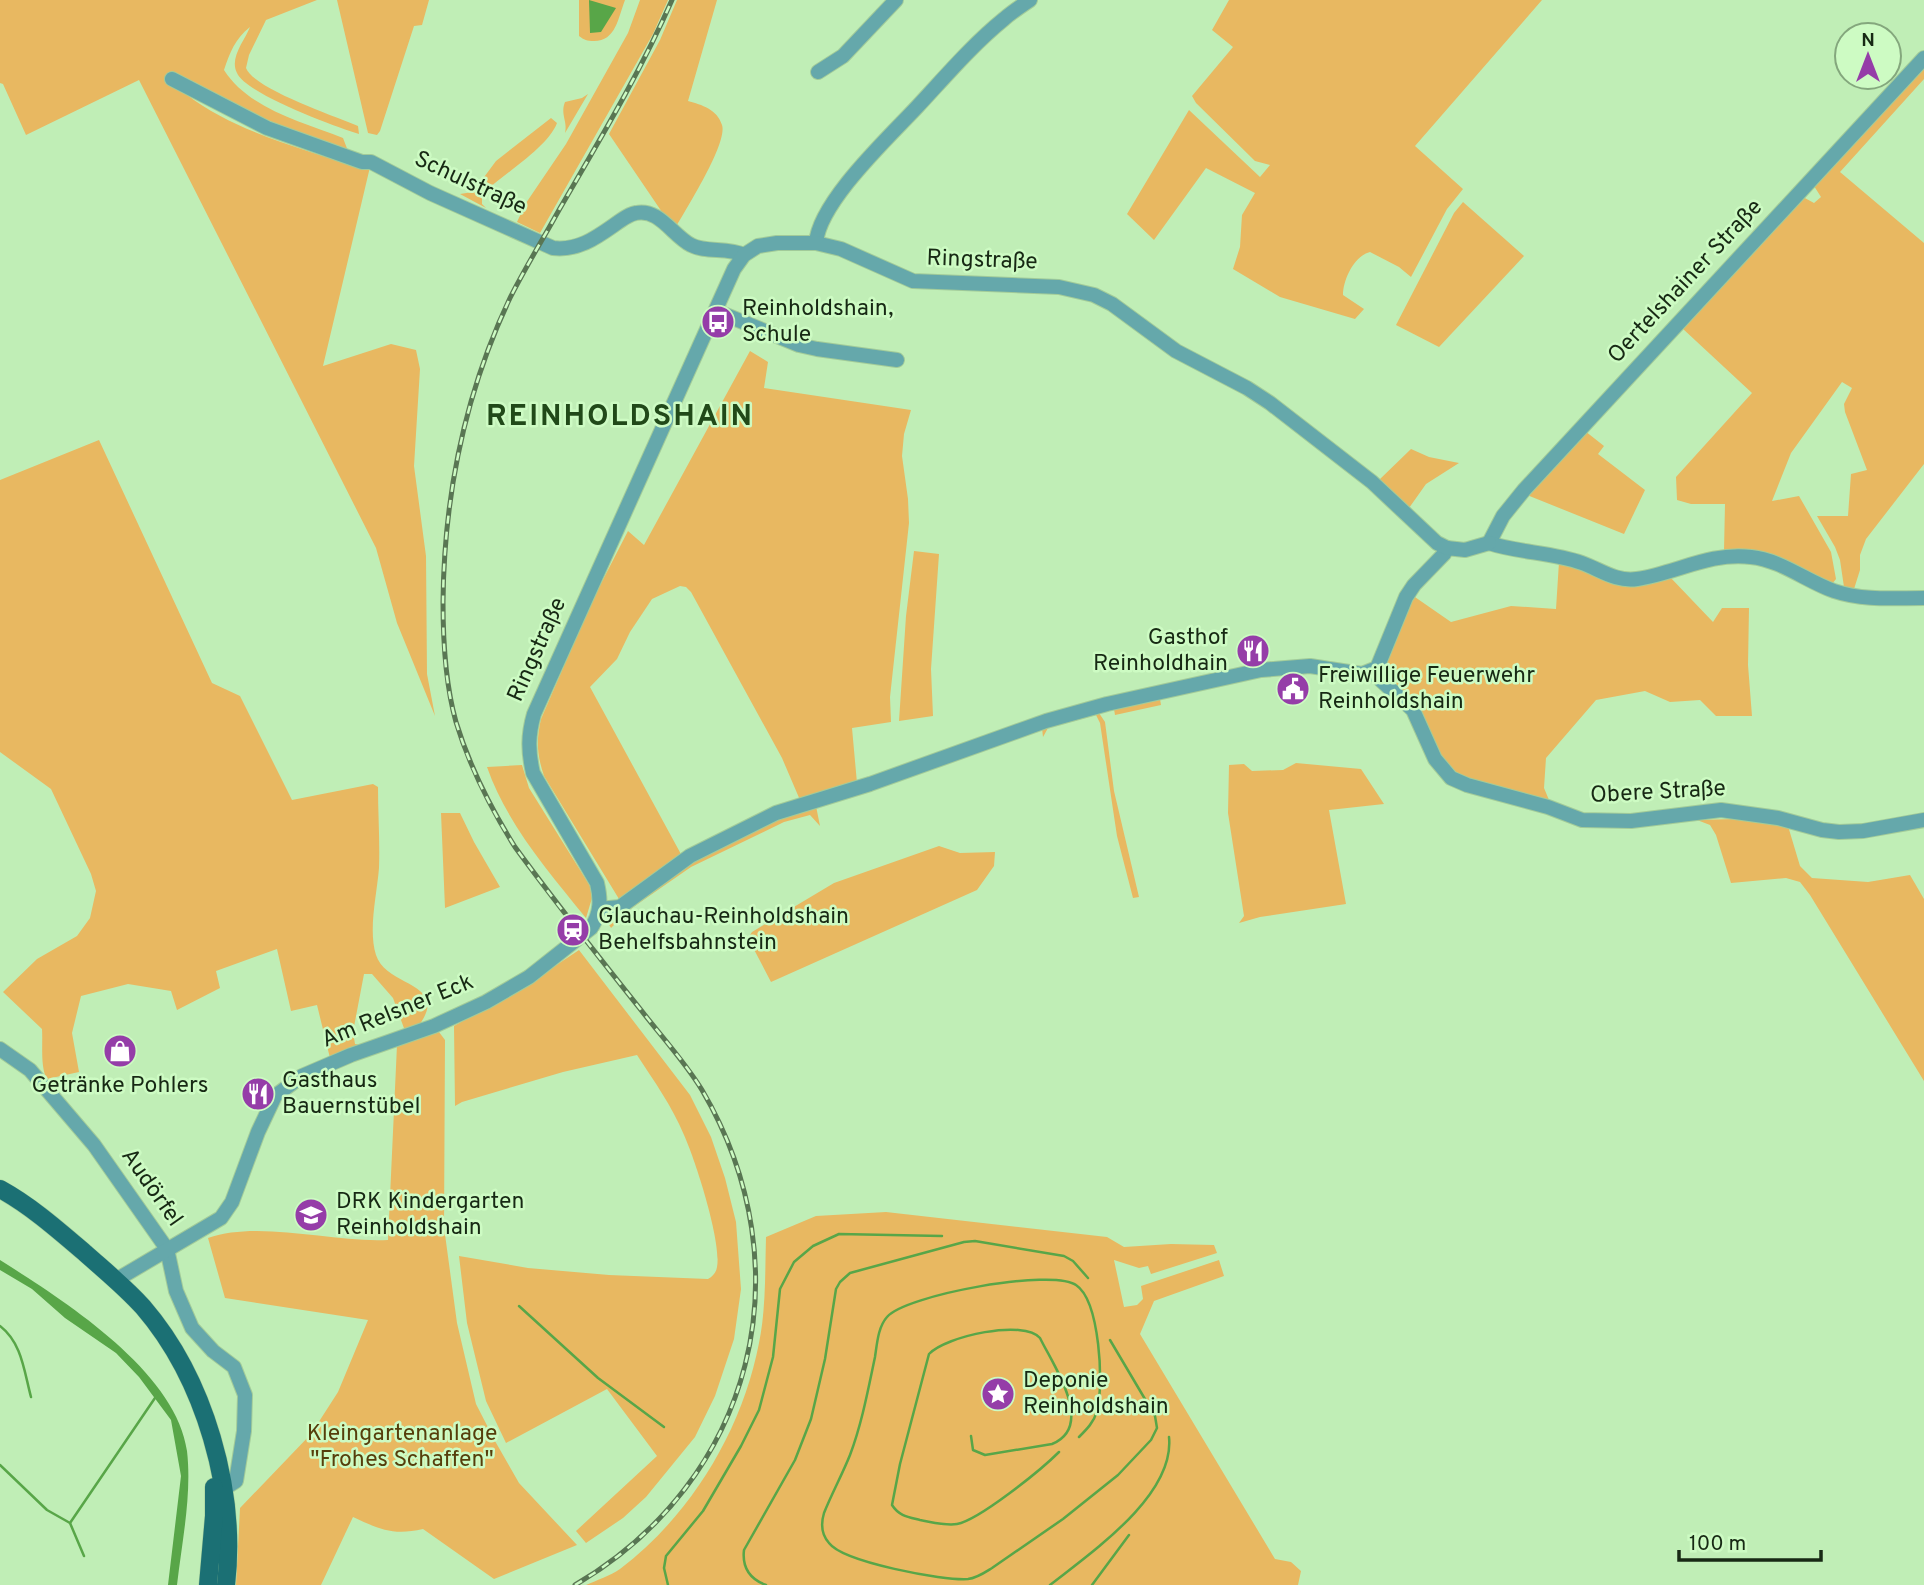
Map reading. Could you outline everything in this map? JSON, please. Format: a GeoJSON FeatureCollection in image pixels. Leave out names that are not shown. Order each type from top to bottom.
{"type":"FeatureCollection","features":[{"type":"Feature","properties":{"kind":"main road"},"geometry":{"type":"LineString","coordinates":[[0,1189],[39,1214],[116,1280],[143,1307],[180,1359],[209,1431],[225,1488],[228,1518],[226,1585]]}},
{"type":"Feature","properties":{"kind":"main road"},"geometry":{"type":"LineString","coordinates":[[208,1585],[215,1493],[209,1431]]}},
{"type":"Feature","properties":{"kind":"street"},"geometry":{"type":"LineString","coordinates":[[818,72],[843,56],[896,0]]}},
{"type":"Feature","properties":{"kind":"street"},"geometry":{"type":"LineString","coordinates":[[816,243],[822,222],[851,179],[960,61],[1003,19],[1030,0]]}},
{"type":"Feature","properties":{"kind":"street","name":"Oertelshainer Straße"},"geometry":{"type":"LineString","coordinates":[[1489,542],[1503,516],[1524,490],[1924,58]]}},
{"type":"Feature","properties":{"kind":"street","name":"Schulstraße"},"geometry":{"type":"LineString","coordinates":[[172,79],[267,128],[362,162],[371,162],[429,192],[553,248],[573,248],[585,244],[629,215],[644,212],[652,214],[692,246],[732,249],[744,255]]}},
{"type":"Feature","properties":{"kind":"street","name":"Ringstraße"},"geometry":{"type":"LineString","coordinates":[[599,909],[601,897],[597,883],[533,774],[528,735],[534,714],[734,269],[752,248],[766,244],[816,243],[835,247],[913,281],[1059,287],[1083,291],[1104,299],[1176,351],[1270,403],[1336,453],[1447,548]]}},
{"type":"Feature","properties":{"kind":"street"},"geometry":{"type":"LineString","coordinates":[[716,310],[799,345],[897,360]]}},
{"type":"Feature","properties":{"kind":"street"},"geometry":{"type":"LineString","coordinates":[[599,909],[620,907],[690,856],[776,813],[1046,721],[1261,670],[1310,666],[1362,674],[1371,671],[1377,668],[1406,597],[1447,548],[1465,550],[1489,542],[1506,548],[1569,559],[1622,579],[1661,574],[1718,556],[1746,556],[1772,561],[1827,588],[1847,594],[1866,598],[1924,598]]}},
{"type":"Feature","properties":{"kind":"street","name":"Obere Straße"},"geometry":{"type":"LineString","coordinates":[[1371,671],[1413,710],[1435,759],[1451,778],[1582,820],[1631,821],[1721,810],[1778,818],[1839,832],[1863,831],[1924,820]]}},
{"type":"Feature","properties":{"kind":"street","name":"Am Relsner Eck"},"geometry":{"type":"LineString","coordinates":[[116,1280],[221,1218],[232,1202],[258,1132],[275,1096],[302,1076],[351,1055],[442,1023],[529,977],[591,928],[599,909]]}},
{"type":"Feature","properties":{"kind":"street","name":"Audörfel"},"geometry":{"type":"LineString","coordinates":[[0,1049],[30,1070],[94,1145],[167,1249],[176,1291],[192,1328],[213,1351],[234,1367],[245,1395],[244,1431],[236,1480],[225,1488]]}},
{"type":"Feature","properties":{"kind":"green space"},"geometry":{"type":"Polygon","coordinates":[[[0,0],[317,0],[266,20],[249,55],[246,68],[252,76],[279,93],[358,126],[359,134],[273,100],[244,81],[237,73],[235,61],[250,27],[240,36],[224,70],[247,95],[278,113],[343,138],[348,151],[268,122],[192,81],[186,94],[226,119],[269,138],[359,168],[370,167],[323,366],[391,344],[416,350],[420,369],[414,466],[426,556],[427,674],[435,716],[397,623],[376,548],[139,80],[26,135],[3,84],[0,83],[0,0]]]}},
{"type":"Feature","properties":{"kind":"green space"},"geometry":{"type":"Polygon","coordinates":[[[337,0],[429,0],[422,25],[414,26],[377,135],[368,133],[337,0]]]}},
{"type":"Feature","properties":{"kind":"green space"},"geometry":{"type":"Polygon","coordinates":[[[579,0],[625,0],[612,33],[601,40],[592,41],[579,36],[579,0]]]}},
{"type":"Feature","properties":{"kind":"green space"},"geometry":{"type":"Polygon","coordinates":[[[640,0],[668,0],[653,34],[540,233],[517,222],[526,203],[566,144],[628,33],[640,0]]]}},
{"type":"Feature","properties":{"kind":"green space"},"geometry":{"type":"Polygon","coordinates":[[[677,0],[717,0],[688,101],[713,111],[722,125],[722,134],[713,160],[676,227],[666,218],[609,134],[660,40],[677,0]]]}},
{"type":"Feature","properties":{"kind":"green space"},"geometry":{"type":"Polygon","coordinates":[[[1229,0],[1542,0],[1415,146],[1463,189],[1447,209],[1411,277],[1399,267],[1370,252],[1354,263],[1347,276],[1343,295],[1364,309],[1355,319],[1280,297],[1233,269],[1240,247],[1242,215],[1255,193],[1206,168],[1154,240],[1127,214],[1189,110],[1260,177],[1270,165],[1255,161],[1192,96],[1233,47],[1212,30],[1229,0]]]}},
{"type":"Feature","properties":{"kind":"green space"},"geometry":{"type":"Polygon","coordinates":[[[1924,66],[1924,79],[1840,172],[1924,243],[1924,464],[1866,539],[1860,555],[1860,570],[1854,589],[1844,587],[1840,560],[1817,516],[1848,516],[1851,474],[1867,470],[1845,412],[1844,404],[1852,388],[1842,382],[1791,453],[1772,501],[1799,496],[1831,552],[1836,579],[1832,584],[1724,551],[1725,504],[1691,504],[1677,500],[1676,477],[1752,393],[1682,328],[1803,197],[1814,203],[1821,197],[1814,186],[1924,66]]]}},
{"type":"Feature","properties":{"kind":"green space"},"geometry":{"type":"Polygon","coordinates":[[[588,94],[565,133],[565,102],[588,94]]]}},
{"type":"Feature","properties":{"kind":"green space"},"geometry":{"type":"Polygon","coordinates":[[[551,118],[557,123],[545,141],[486,191],[482,204],[486,208],[460,194],[473,192],[496,161],[551,118]]]}},
{"type":"Feature","properties":{"kind":"green space"},"geometry":{"type":"Polygon","coordinates":[[[1463,202],[1524,256],[1439,347],[1396,325],[1454,213],[1463,202]]]}},
{"type":"Feature","properties":{"kind":"green space"},"geometry":{"type":"Polygon","coordinates":[[[750,351],[768,362],[764,388],[911,410],[904,434],[902,456],[909,523],[890,697],[891,722],[852,728],[857,783],[800,800],[782,758],[691,592],[680,586],[652,599],[630,632],[617,659],[590,687],[682,856],[619,899],[544,776],[538,748],[541,719],[592,601],[628,531],[644,545],[750,351]]]}},
{"type":"Feature","properties":{"kind":"green space"},"geometry":{"type":"Polygon","coordinates":[[[1585,431],[1604,446],[1598,454],[1645,490],[1624,534],[1527,495],[1585,431]]]}},
{"type":"Feature","properties":{"kind":"green space"},"geometry":{"type":"Polygon","coordinates":[[[99,440],[212,683],[240,696],[292,800],[373,784],[378,787],[379,868],[373,923],[374,945],[382,965],[421,992],[427,1000],[427,1010],[420,1024],[405,1031],[393,998],[372,974],[364,974],[353,1032],[355,1044],[360,1045],[330,1058],[317,1005],[291,1011],[277,949],[216,971],[220,988],[177,1010],[171,991],[128,984],[81,996],[72,1033],[79,1072],[47,1079],[43,1062],[42,1029],[3,992],[37,959],[77,936],[90,918],[96,891],[91,874],[51,789],[0,752],[0,480],[99,440]]]}},
{"type":"Feature","properties":{"kind":"green space"},"geometry":{"type":"Polygon","coordinates":[[[1411,449],[1429,457],[1459,463],[1426,484],[1409,508],[1378,481],[1411,449]]]}},
{"type":"Feature","properties":{"kind":"green space"},"geometry":{"type":"Polygon","coordinates":[[[914,551],[939,554],[931,669],[933,716],[899,721],[906,616],[914,551]]]}},
{"type":"Feature","properties":{"kind":"green space"},"geometry":{"type":"Polygon","coordinates":[[[1559,562],[1593,574],[1670,577],[1713,622],[1722,608],[1749,608],[1748,665],[1752,716],[1716,716],[1700,700],[1670,702],[1645,691],[1596,700],[1546,758],[1544,788],[1549,800],[1468,782],[1448,771],[1382,674],[1381,669],[1412,595],[1451,622],[1511,606],[1556,609],[1559,562]]]}},
{"type":"Feature","properties":{"kind":"green space"},"geometry":{"type":"Polygon","coordinates":[[[1160,699],[1161,705],[1115,715],[1114,709],[1160,699]]]}},
{"type":"Feature","properties":{"kind":"green space"},"geometry":{"type":"Polygon","coordinates":[[[1099,713],[1105,722],[1114,791],[1139,897],[1133,898],[1117,836],[1100,723],[1096,715],[1048,728],[1043,737],[1042,728],[1099,713]]]}},
{"type":"Feature","properties":{"kind":"green space"},"geometry":{"type":"Polygon","coordinates":[[[1296,763],[1361,769],[1384,804],[1329,810],[1346,904],[1260,917],[1239,923],[1244,916],[1228,813],[1229,765],[1244,764],[1252,771],[1283,770],[1296,763]]]}},
{"type":"Feature","properties":{"kind":"green space"},"geometry":{"type":"Polygon","coordinates":[[[522,765],[529,788],[590,886],[592,898],[586,918],[543,865],[517,827],[495,788],[487,767],[522,765]]]}},
{"type":"Feature","properties":{"kind":"green space"},"geometry":{"type":"Polygon","coordinates":[[[816,806],[820,826],[810,815],[784,822],[691,867],[629,910],[611,928],[607,921],[690,862],[782,817],[816,806]]]}},
{"type":"Feature","properties":{"kind":"green space"},"geometry":{"type":"Polygon","coordinates":[[[441,813],[460,813],[500,887],[445,908],[441,813]]]}},
{"type":"Feature","properties":{"kind":"green space"},"geometry":{"type":"Polygon","coordinates":[[[1735,819],[1788,826],[1800,866],[1812,878],[1868,882],[1910,875],[1924,899],[1924,1081],[1800,882],[1786,878],[1731,883],[1716,835],[1710,825],[1697,820],[1735,819]]]}},
{"type":"Feature","properties":{"kind":"green space"},"geometry":{"type":"Polygon","coordinates":[[[939,846],[960,853],[995,852],[994,866],[977,890],[771,982],[748,938],[752,932],[834,883],[939,846]]]}},
{"type":"Feature","properties":{"kind":"green space"},"geometry":{"type":"Polygon","coordinates":[[[579,950],[690,1095],[711,1137],[736,1222],[741,1289],[734,1339],[715,1396],[695,1437],[646,1497],[623,1518],[586,1543],[576,1531],[657,1456],[607,1389],[506,1443],[486,1401],[467,1323],[459,1256],[528,1268],[708,1279],[716,1271],[717,1255],[701,1181],[689,1147],[668,1104],[637,1055],[563,1072],[455,1106],[454,1026],[531,982],[579,950]]]}},
{"type":"Feature","properties":{"kind":"green space","name":"Kleingartenanlage \"Frohes Schaffen\""},"geometry":{"type":"Polygon","coordinates":[[[439,1032],[445,1040],[444,1227],[457,1323],[476,1404],[519,1483],[577,1545],[494,1579],[423,1529],[403,1532],[387,1530],[353,1517],[321,1585],[236,1585],[240,1508],[311,1434],[338,1392],[368,1320],[225,1298],[208,1238],[250,1231],[388,1240],[397,1045],[439,1032]]]}},
{"type":"Feature","properties":{"kind":"green space"},"geometry":{"type":"Polygon","coordinates":[[[886,1212],[1107,1237],[1124,1247],[1214,1245],[1217,1253],[1151,1274],[1148,1266],[1139,1268],[1114,1260],[1124,1307],[1137,1305],[1143,1299],[1141,1286],[1219,1260],[1224,1276],[1154,1301],[1140,1334],[1275,1559],[1291,1562],[1301,1571],[1298,1585],[586,1585],[620,1569],[646,1547],[691,1497],[726,1439],[751,1376],[759,1343],[764,1304],[766,1237],[816,1216],[886,1212]]]}},
{"type":"Feature","properties":{"kind":"shaded area"},"geometry":{"type":"Polygon","coordinates":[[[589,0],[616,8],[601,32],[590,33],[589,0]]]}},
{"type":"Feature","properties":{"kind":"shaded area"},"geometry":{"type":"Polygon","coordinates":[[[0,1260],[54,1295],[113,1340],[140,1366],[162,1393],[178,1421],[187,1451],[188,1484],[177,1585],[168,1585],[181,1476],[171,1420],[139,1377],[116,1353],[65,1318],[32,1289],[0,1270],[0,1260]]]}},
{"type":"Feature","properties":{"kind":"waterway"},"geometry":{"type":"LineString","coordinates":[[668,1585],[664,1568],[666,1556],[703,1511],[759,1410],[773,1357],[780,1289],[794,1262],[813,1246],[839,1234],[942,1236]]}},
{"type":"Feature","properties":{"kind":"waterway"},"geometry":{"type":"LineString","coordinates":[[766,1585],[748,1572],[744,1562],[744,1550],[795,1460],[811,1419],[825,1359],[836,1289],[840,1282],[850,1273],[975,1241],[1064,1256],[1073,1261],[1088,1278]]}},
{"type":"Feature","properties":{"kind":"waterway"},"geometry":{"type":"LineString","coordinates":[[1079,1437],[1092,1422],[1097,1411],[1100,1364],[1090,1308],[1084,1294],[1076,1285],[1062,1281],[1011,1282],[980,1286],[921,1300],[899,1309],[884,1321],[858,1431],[824,1513],[824,1536],[838,1550],[894,1569],[968,1579],[992,1568],[1063,1519],[1118,1475],[1151,1440],[1157,1428],[1155,1416],[1110,1340]]}},
{"type":"Feature","properties":{"kind":"waterway"},"geometry":{"type":"LineString","coordinates":[[519,1306],[598,1378],[664,1427]]}},
{"type":"Feature","properties":{"kind":"waterway"},"geometry":{"type":"LineString","coordinates":[[0,1326],[18,1349],[31,1397]]}},
{"type":"Feature","properties":{"kind":"waterway"},"geometry":{"type":"LineString","coordinates":[[971,1436],[973,1450],[985,1455],[1052,1444],[1065,1435],[1071,1424],[1067,1394],[1040,1338],[1031,1332],[985,1332],[951,1341],[929,1354],[892,1505],[908,1517],[939,1524],[957,1524],[980,1514],[1025,1482],[1059,1452]]}},
{"type":"Feature","properties":{"kind":"waterway"},"geometry":{"type":"LineString","coordinates":[[70,1523],[157,1395]]}},
{"type":"Feature","properties":{"kind":"waterway"},"geometry":{"type":"LineString","coordinates":[[1050,1585],[1108,1539],[1145,1501],[1159,1480],[1167,1459],[1169,1437]]}},
{"type":"Feature","properties":{"kind":"waterway"},"geometry":{"type":"LineString","coordinates":[[0,1465],[47,1510],[70,1523],[84,1556]]}},
{"type":"Feature","properties":{"kind":"waterway"},"geometry":{"type":"LineString","coordinates":[[1092,1585],[1129,1535]]}},
{"type":"Feature","properties":{"kind":"railway"},"geometry":{"type":"LineString","coordinates":[[575,1585],[636,1541],[685,1489],[722,1429],[745,1365],[755,1298],[752,1228],[734,1158],[702,1090],[681,1059],[515,847],[481,787],[456,722],[449,692],[443,632],[444,563],[460,446],[469,408],[494,334],[510,298],[618,106],[672,0]]}},
{"type":"Feature","properties":{"kind":"place","name":"Reinholdshain, Schule"},"geometry":{"type":"Point","coordinates":[718,322]}},
{"type":"Feature","properties":{"kind":"place","name":"Gasthof Reinholdhain"},"geometry":{"type":"Point","coordinates":[1253,651]}},
{"type":"Feature","properties":{"kind":"place","name":"Freiwillige Feuerwehr Reinholdshain"},"geometry":{"type":"Point","coordinates":[1293,689]}},
{"type":"Feature","properties":{"kind":"place","name":"Glauchau-Reinholdshain Behelfsbahnstein"},"geometry":{"type":"Point","coordinates":[573,930]}},
{"type":"Feature","properties":{"kind":"place","name":"Getränke Pohlers"},"geometry":{"type":"Point","coordinates":[120,1051]}},
{"type":"Feature","properties":{"kind":"place","name":"Gasthaus Bauernstübel"},"geometry":{"type":"Point","coordinates":[258,1094]}},
{"type":"Feature","properties":{"kind":"place","name":"DRK Kindergarten Reinholdshain"},"geometry":{"type":"Point","coordinates":[311,1215]}},
{"type":"Feature","properties":{"kind":"place","name":"Deponie Reinholdshain"},"geometry":{"type":"Point","coordinates":[998,1394]}},
{"type":"Feature","properties":{"kind":"district","name":"REINHOLDSHAIN"},"geometry":{"type":"Point","coordinates":[620,417]}}]}
